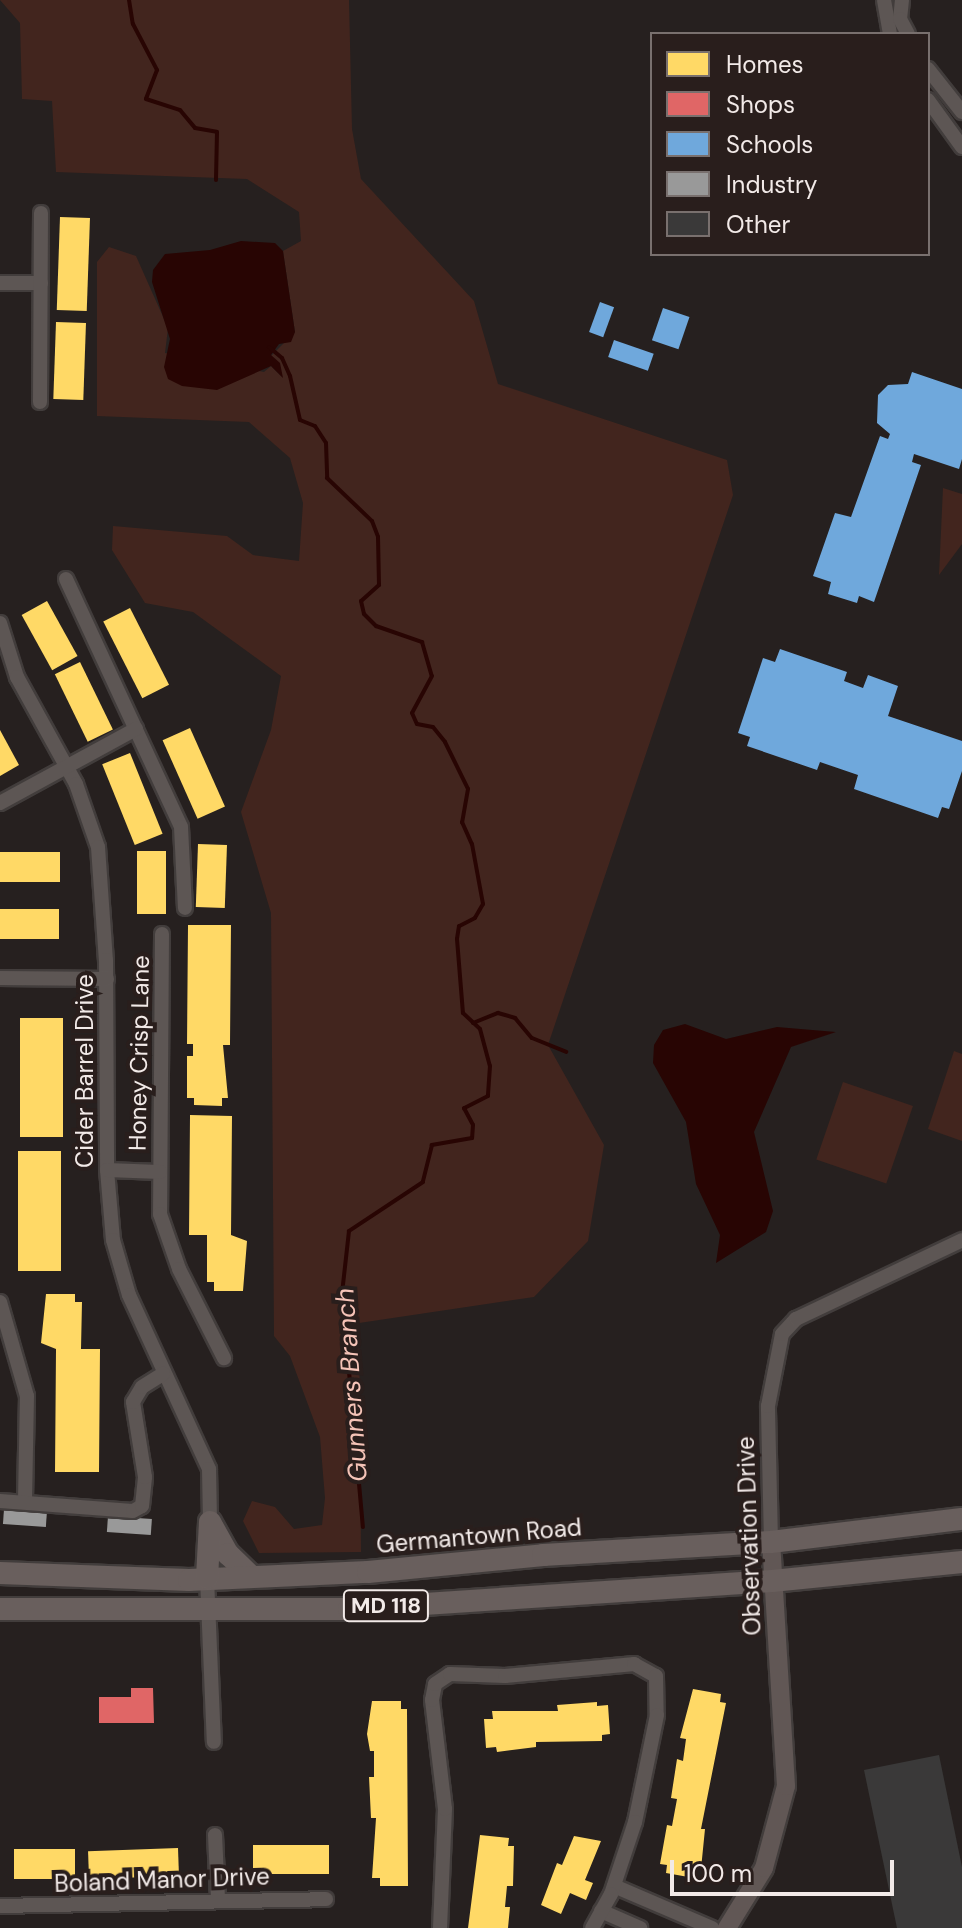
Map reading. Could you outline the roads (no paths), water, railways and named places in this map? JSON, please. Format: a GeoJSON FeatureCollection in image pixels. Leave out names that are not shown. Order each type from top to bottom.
{"type":"FeatureCollection","features":[{"type":"Feature","properties":{"kind":"main road","name":"Germantown Road"},"geometry":{"type":"LineString","coordinates":[[0,1573],[252,1577],[771,1542],[962,1519]]}},
{"type":"Feature","properties":{"kind":"main road"},"geometry":{"type":"LineString","coordinates":[[210,1522],[228,1554],[252,1577]]}},
{"type":"Feature","properties":{"kind":"main road"},"geometry":{"type":"LineString","coordinates":[[207,1578],[210,1522]]}},
{"type":"Feature","properties":{"kind":"main road","name":"MD 118"},"geometry":{"type":"LineString","coordinates":[[0,1609],[210,1612],[349,1609],[772,1581],[962,1562]]}},
{"type":"Feature","properties":{"kind":"street"},"geometry":{"type":"LineString","coordinates":[[884,0],[890,32]]}},
{"type":"Feature","properties":{"kind":"street"},"geometry":{"type":"LineString","coordinates":[[902,0],[900,19],[907,32]]}},
{"type":"Feature","properties":{"kind":"street"},"geometry":{"type":"LineString","coordinates":[[930,72],[962,112]]}},
{"type":"Feature","properties":{"kind":"street"},"geometry":{"type":"LineString","coordinates":[[930,103],[962,147]]}},
{"type":"Feature","properties":{"kind":"street"},"geometry":{"type":"LineString","coordinates":[[40,402],[41,213]]}},
{"type":"Feature","properties":{"kind":"street"},"geometry":{"type":"LineString","coordinates":[[0,283],[41,283]]}},
{"type":"Feature","properties":{"kind":"street"},"geometry":{"type":"LineString","coordinates":[[66,579],[181,827],[185,908]]}},
{"type":"Feature","properties":{"kind":"street","name":"Cider Barrel Drive"},"geometry":{"type":"LineString","coordinates":[[0,623],[17,677],[67,767],[98,847],[107,979],[107,1170],[113,1240],[129,1295],[163,1374],[189,1417],[209,1469],[210,1522]]}},
{"type":"Feature","properties":{"kind":"street"},"geometry":{"type":"LineString","coordinates":[[0,803],[136,729]]}},
{"type":"Feature","properties":{"kind":"street","name":"Honey Crisp Lane"},"geometry":{"type":"LineString","coordinates":[[162,934],[160,1214],[174,1256],[224,1358]]}},
{"type":"Feature","properties":{"kind":"street"},"geometry":{"type":"LineString","coordinates":[[0,978],[107,979]]}},
{"type":"Feature","properties":{"kind":"street","name":"Honey Crisp Lane"},"geometry":{"type":"LineString","coordinates":[[107,1170],[160,1172]]}},
{"type":"Feature","properties":{"kind":"street","name":"Observation Drive"},"geometry":{"type":"LineString","coordinates":[[727,1928],[764,1868],[786,1786],[772,1581],[768,1406],[782,1334],[796,1319],[962,1240]]}},
{"type":"Feature","properties":{"kind":"street"},"geometry":{"type":"LineString","coordinates":[[0,1302],[27,1396],[25,1502]]}},
{"type":"Feature","properties":{"kind":"street"},"geometry":{"type":"LineString","coordinates":[[0,1501],[133,1511],[142,1506],[145,1477],[133,1402],[142,1387],[163,1374]]}},
{"type":"Feature","properties":{"kind":"street"},"geometry":{"type":"LineString","coordinates":[[207,1578],[214,1742]]}},
{"type":"Feature","properties":{"kind":"street"},"geometry":{"type":"LineString","coordinates":[[440,1928],[445,1809],[432,1700],[435,1684],[450,1674],[505,1676],[634,1664],[656,1676],[660,1691],[649,1765],[614,1886],[592,1928]]}},
{"type":"Feature","properties":{"kind":"street"},"geometry":{"type":"LineString","coordinates":[[215,1835],[218,1899]]}},
{"type":"Feature","properties":{"kind":"street"},"geometry":{"type":"LineString","coordinates":[[614,1886],[712,1928]]}},
{"type":"Feature","properties":{"kind":"street","name":"Boland Manor Drive"},"geometry":{"type":"LineString","coordinates":[[0,1906],[326,1899]]}},
{"type":"Feature","properties":{"kind":"street"},"geometry":{"type":"LineString","coordinates":[[601,1911],[640,1928]]}},
{"type":"Feature","properties":{"kind":"waterway","name":"Gunners Branch"},"geometry":{"type":"LineString","coordinates":[[129,0],[133,24],[157,70],[146,99],[180,110],[195,128],[217,132],[216,180]]}},
{"type":"Feature","properties":{"kind":"waterway","name":"Gunners Branch"},"geometry":{"type":"LineString","coordinates":[[269,347],[282,358],[290,376],[300,420],[315,426],[326,443],[327,478],[372,521],[378,537],[379,585],[361,601],[364,614],[376,626],[422,642],[432,676],[412,713],[417,724],[433,727],[445,742],[468,789],[462,822],[472,844],[483,904],[475,918],[459,926],[457,939],[463,1013],[480,1029],[490,1066],[488,1096],[464,1108],[473,1125],[472,1138],[432,1145],[423,1182],[349,1231],[342,1293],[363,1527]]}},
{"type":"Feature","properties":{"kind":"waterway"},"geometry":{"type":"LineString","coordinates":[[473,1023],[498,1013],[515,1018],[532,1038],[566,1052]]}}]}
